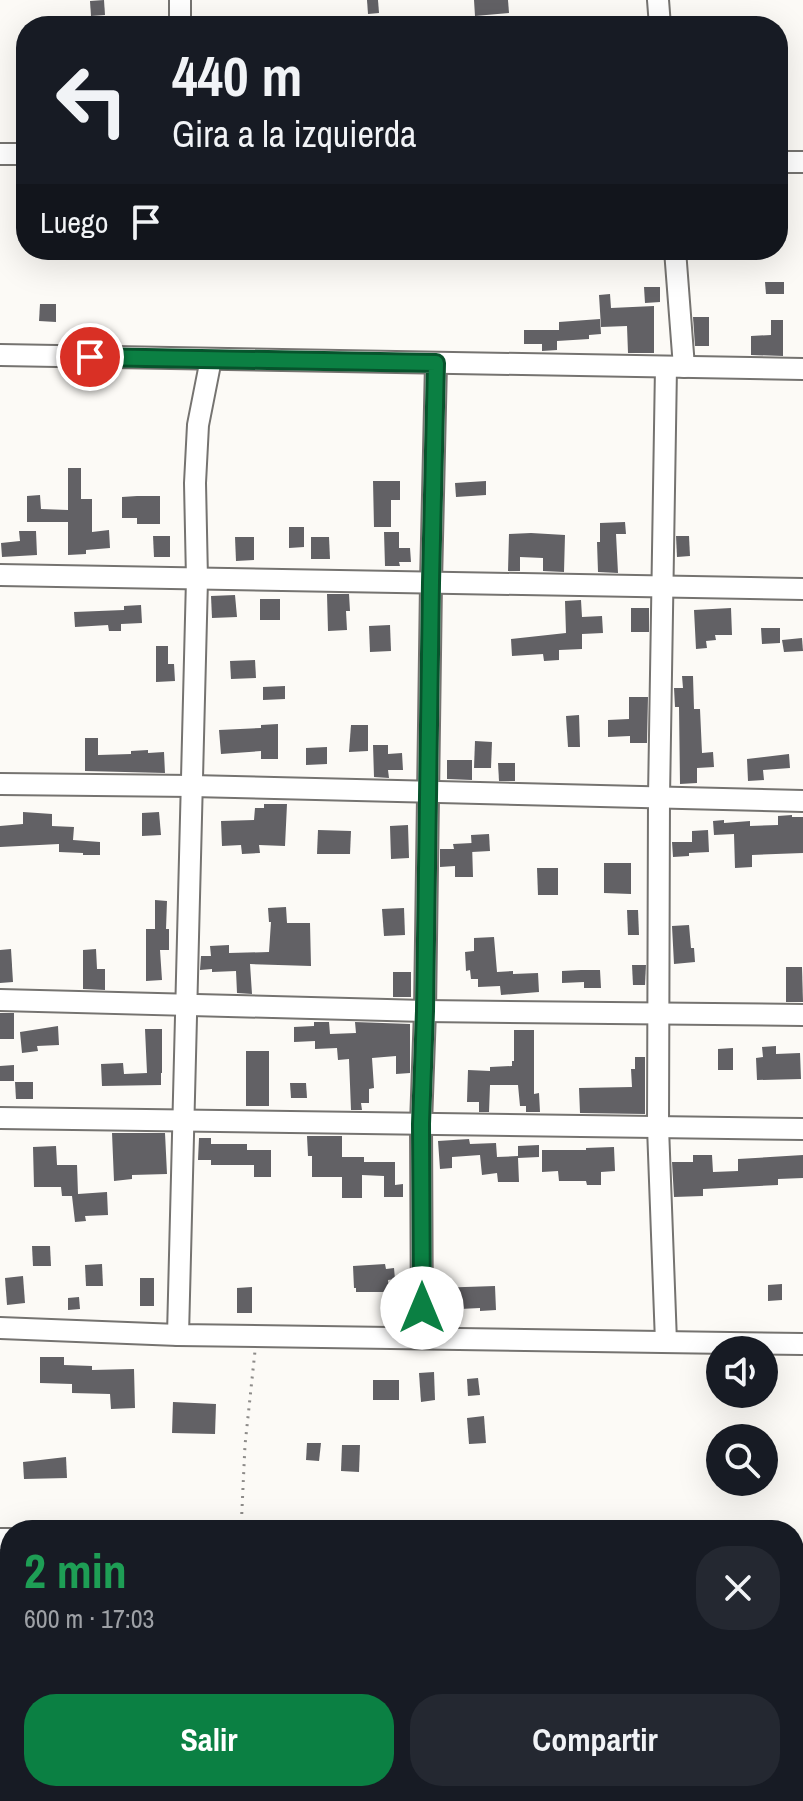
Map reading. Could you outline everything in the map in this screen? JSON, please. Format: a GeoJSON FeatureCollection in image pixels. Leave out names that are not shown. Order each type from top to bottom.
{"type":"FeatureCollection","features":[{"type":"Feature","properties":{"kind":"street"},"geometry":{"type":"LineString","coordinates":[[666,1342],[658,1127],[659,797],[662,587],[675,367],[675,260]]}},
{"type":"Feature","properties":{"kind":"street"},"geometry":{"type":"LineString","coordinates":[[0,355],[803,369]]}},
{"type":"Feature","properties":{"kind":"street"},"geometry":{"type":"LineString","coordinates":[[178,1335],[197,579],[195,483],[198,425],[211,359]]}},
{"type":"Feature","properties":{"kind":"street"},"geometry":{"type":"LineString","coordinates":[[422,1338],[421,1124],[436,363]]}},
{"type":"Feature","properties":{"kind":"street"},"geometry":{"type":"LineString","coordinates":[[0,575],[803,589]]}},
{"type":"Feature","properties":{"kind":"street"},"geometry":{"type":"LineString","coordinates":[[0,784],[803,801]]}},
{"type":"Feature","properties":{"kind":"street"},"geometry":{"type":"LineString","coordinates":[[0,1000],[425,1011],[803,1015]]}},
{"type":"Feature","properties":{"kind":"street"},"geometry":{"type":"LineString","coordinates":[[0,1118],[803,1129]]}},
{"type":"Feature","properties":{"kind":"street"},"geometry":{"type":"LineString","coordinates":[[0,1328],[178,1335],[803,1344]]}},
{"type":"Feature","properties":{"kind":"path"},"geometry":{"type":"LineString","coordinates":[[241,1520],[245,1445],[257,1336]]}},
{"type":"Feature","properties":{"kind":"building"},"geometry":{"type":"Polygon","coordinates":[[[104,0],[105,15],[91,16],[90,1],[104,0]]]}},
{"type":"Feature","properties":{"kind":"building"},"geometry":{"type":"Polygon","coordinates":[[[367,0],[378,0],[379,13],[368,14],[367,0]]]}},
{"type":"Feature","properties":{"kind":"building"},"geometry":{"type":"Polygon","coordinates":[[[474,0],[508,0],[509,13],[475,16],[474,0]]]}},
{"type":"Feature","properties":{"kind":"building"},"geometry":{"type":"Polygon","coordinates":[[[765,282],[784,282],[784,294],[766,294],[765,282]]]}},
{"type":"Feature","properties":{"kind":"building"},"geometry":{"type":"Polygon","coordinates":[[[644,287],[660,287],[660,302],[645,303],[644,287]]]}},
{"type":"Feature","properties":{"kind":"building"},"geometry":{"type":"Polygon","coordinates":[[[610,294],[611,308],[654,306],[654,353],[628,353],[627,326],[601,327],[599,295],[610,294]]]}},
{"type":"Feature","properties":{"kind":"building"},"geometry":{"type":"Polygon","coordinates":[[[40,304],[56,304],[56,322],[39,321],[40,304]]]}},
{"type":"Feature","properties":{"kind":"building"},"geometry":{"type":"Polygon","coordinates":[[[693,317],[709,317],[709,346],[695,346],[693,317]]]}},
{"type":"Feature","properties":{"kind":"building"},"geometry":{"type":"Polygon","coordinates":[[[600,319],[601,334],[589,335],[589,339],[557,341],[557,350],[542,351],[542,344],[524,344],[524,330],[559,330],[559,322],[600,319]]]}},
{"type":"Feature","properties":{"kind":"building"},"geometry":{"type":"Polygon","coordinates":[[[771,320],[783,320],[783,356],[751,355],[751,336],[771,335],[771,320]]]}},
{"type":"Feature","properties":{"kind":"building"},"geometry":{"type":"Polygon","coordinates":[[[68,468],[81,468],[81,499],[92,499],[92,532],[109,530],[110,548],[68,555],[68,522],[27,522],[27,496],[40,495],[41,509],[68,510],[68,468]]]}},
{"type":"Feature","properties":{"kind":"building"},"geometry":{"type":"Polygon","coordinates":[[[373,481],[400,481],[400,500],[391,500],[391,527],[374,527],[373,481]]]}},
{"type":"Feature","properties":{"kind":"building"},"geometry":{"type":"Polygon","coordinates":[[[486,481],[486,495],[456,497],[455,483],[486,481]]]}},
{"type":"Feature","properties":{"kind":"building"},"geometry":{"type":"Polygon","coordinates":[[[160,496],[160,524],[137,524],[137,518],[122,518],[122,497],[160,496]]]}},
{"type":"Feature","properties":{"kind":"building"},"geometry":{"type":"Polygon","coordinates":[[[625,522],[626,534],[616,534],[618,573],[598,572],[600,523],[625,522]]]}},
{"type":"Feature","properties":{"kind":"building"},"geometry":{"type":"Polygon","coordinates":[[[289,527],[304,527],[304,547],[289,548],[289,527]]]}},
{"type":"Feature","properties":{"kind":"building"},"geometry":{"type":"Polygon","coordinates":[[[19,531],[36,531],[37,555],[2,557],[1,543],[20,541],[19,531]]]}},
{"type":"Feature","properties":{"kind":"building"},"geometry":{"type":"Polygon","coordinates":[[[384,532],[399,532],[399,548],[410,548],[411,562],[385,566],[384,532]]]}},
{"type":"Feature","properties":{"kind":"building"},"geometry":{"type":"Polygon","coordinates":[[[509,534],[565,535],[564,572],[543,571],[543,558],[520,557],[520,571],[508,571],[509,534]]]}},
{"type":"Feature","properties":{"kind":"building"},"geometry":{"type":"Polygon","coordinates":[[[153,536],[170,536],[170,557],[154,557],[153,536]]]}},
{"type":"Feature","properties":{"kind":"building"},"geometry":{"type":"Polygon","coordinates":[[[676,536],[689,536],[690,556],[677,557],[676,536]]]}},
{"type":"Feature","properties":{"kind":"building"},"geometry":{"type":"Polygon","coordinates":[[[235,537],[254,537],[254,560],[236,561],[235,537]]]}},
{"type":"Feature","properties":{"kind":"building"},"geometry":{"type":"Polygon","coordinates":[[[311,537],[329,537],[330,559],[311,559],[311,537]]]}},
{"type":"Feature","properties":{"kind":"building"},"geometry":{"type":"Polygon","coordinates":[[[327,594],[349,594],[347,630],[328,631],[327,594]]]}},
{"type":"Feature","properties":{"kind":"building"},"geometry":{"type":"Polygon","coordinates":[[[235,595],[237,617],[212,618],[211,596],[235,595]]]}},
{"type":"Feature","properties":{"kind":"building"},"geometry":{"type":"Polygon","coordinates":[[[260,599],[280,599],[280,620],[260,620],[260,599]]]}},
{"type":"Feature","properties":{"kind":"building"},"geometry":{"type":"Polygon","coordinates":[[[581,600],[582,617],[602,616],[603,633],[582,634],[582,649],[559,650],[559,660],[544,661],[543,654],[512,656],[511,639],[566,633],[565,601],[581,600]]]}},
{"type":"Feature","properties":{"kind":"building"},"geometry":{"type":"Polygon","coordinates":[[[141,605],[142,623],[121,624],[121,631],[109,631],[108,625],[75,627],[74,612],[124,610],[124,606],[141,605]]]}},
{"type":"Feature","properties":{"kind":"building"},"geometry":{"type":"Polygon","coordinates":[[[631,608],[649,608],[649,632],[631,632],[631,608]]]}},
{"type":"Feature","properties":{"kind":"building"},"geometry":{"type":"Polygon","coordinates":[[[731,608],[732,635],[715,635],[716,640],[706,641],[707,648],[696,649],[694,610],[731,608]]]}},
{"type":"Feature","properties":{"kind":"building"},"geometry":{"type":"Polygon","coordinates":[[[390,625],[391,651],[370,652],[369,626],[390,625]]]}},
{"type":"Feature","properties":{"kind":"building"},"geometry":{"type":"Polygon","coordinates":[[[761,628],[780,628],[780,643],[762,644],[761,628]]]}},
{"type":"Feature","properties":{"kind":"building"},"geometry":{"type":"Polygon","coordinates":[[[802,638],[803,651],[784,652],[782,640],[802,638]]]}},
{"type":"Feature","properties":{"kind":"building"},"geometry":{"type":"Polygon","coordinates":[[[156,646],[168,646],[168,664],[174,664],[175,681],[156,682],[156,646]]]}},
{"type":"Feature","properties":{"kind":"building"},"geometry":{"type":"Polygon","coordinates":[[[255,660],[256,678],[231,679],[230,661],[255,660]]]}},
{"type":"Feature","properties":{"kind":"building"},"geometry":{"type":"Polygon","coordinates":[[[682,676],[693,676],[694,709],[700,709],[702,753],[713,752],[714,767],[697,768],[697,783],[680,784],[679,707],[675,707],[674,688],[683,688],[682,676]]]}},
{"type":"Feature","properties":{"kind":"building"},"geometry":{"type":"Polygon","coordinates":[[[285,686],[285,699],[263,700],[263,687],[285,686]]]}},
{"type":"Feature","properties":{"kind":"building"},"geometry":{"type":"Polygon","coordinates":[[[629,697],[648,697],[647,743],[630,743],[630,736],[608,737],[608,720],[629,719],[629,697]]]}},
{"type":"Feature","properties":{"kind":"building"},"geometry":{"type":"Polygon","coordinates":[[[579,715],[580,747],[568,747],[566,716],[579,715]]]}},
{"type":"Feature","properties":{"kind":"building"},"geometry":{"type":"Polygon","coordinates":[[[278,724],[278,759],[261,759],[261,751],[221,754],[219,730],[278,724]]]}},
{"type":"Feature","properties":{"kind":"building"},"geometry":{"type":"Polygon","coordinates":[[[351,725],[368,725],[368,751],[349,752],[351,725]]]}},
{"type":"Feature","properties":{"kind":"building"},"geometry":{"type":"Polygon","coordinates":[[[85,738],[98,738],[98,755],[148,750],[148,753],[164,752],[165,773],[85,771],[85,738]]]}},
{"type":"Feature","properties":{"kind":"building"},"geometry":{"type":"Polygon","coordinates":[[[475,741],[492,742],[491,768],[474,768],[475,741]]]}},
{"type":"Feature","properties":{"kind":"building"},"geometry":{"type":"Polygon","coordinates":[[[373,745],[388,745],[388,754],[402,753],[403,770],[388,770],[389,778],[374,777],[373,745]]]}},
{"type":"Feature","properties":{"kind":"building"},"geometry":{"type":"Polygon","coordinates":[[[327,747],[327,764],[306,765],[306,748],[327,747]]]}},
{"type":"Feature","properties":{"kind":"building"},"geometry":{"type":"Polygon","coordinates":[[[789,754],[790,768],[763,770],[764,780],[748,781],[747,759],[789,754]]]}},
{"type":"Feature","properties":{"kind":"building"},"geometry":{"type":"Polygon","coordinates":[[[447,760],[472,760],[472,780],[447,779],[447,760]]]}},
{"type":"Feature","properties":{"kind":"building"},"geometry":{"type":"Polygon","coordinates":[[[498,763],[515,763],[515,781],[499,781],[498,763]]]}},
{"type":"Feature","properties":{"kind":"building"},"geometry":{"type":"Polygon","coordinates":[[[264,804],[287,804],[285,846],[259,845],[260,853],[242,854],[241,845],[222,846],[221,821],[254,820],[255,808],[264,808],[264,804]]]}},
{"type":"Feature","properties":{"kind":"building"},"geometry":{"type":"Polygon","coordinates":[[[23,812],[52,814],[52,826],[74,827],[73,840],[100,842],[100,855],[59,852],[59,844],[0,847],[0,826],[23,824],[23,812]]]}},
{"type":"Feature","properties":{"kind":"building"},"geometry":{"type":"Polygon","coordinates":[[[159,812],[161,835],[142,836],[142,813],[159,812]]]}},
{"type":"Feature","properties":{"kind":"building"},"geometry":{"type":"Polygon","coordinates":[[[778,816],[803,817],[803,853],[752,855],[752,867],[735,868],[734,834],[714,835],[713,821],[750,821],[750,826],[778,825],[778,816]]]}},
{"type":"Feature","properties":{"kind":"building"},"geometry":{"type":"Polygon","coordinates":[[[408,825],[409,858],[391,859],[390,826],[408,825]]]}},
{"type":"Feature","properties":{"kind":"building"},"geometry":{"type":"Polygon","coordinates":[[[318,830],[351,831],[350,854],[317,854],[318,830]]]}},
{"type":"Feature","properties":{"kind":"building"},"geometry":{"type":"Polygon","coordinates":[[[708,830],[709,852],[673,857],[672,842],[692,842],[692,831],[708,830]]]}},
{"type":"Feature","properties":{"kind":"building"},"geometry":{"type":"Polygon","coordinates":[[[489,834],[490,851],[472,852],[471,835],[489,834]]]}},
{"type":"Feature","properties":{"kind":"building"},"geometry":{"type":"Polygon","coordinates":[[[472,843],[473,877],[455,877],[455,866],[440,867],[440,849],[454,849],[453,844],[472,843]]]}},
{"type":"Feature","properties":{"kind":"building"},"geometry":{"type":"Polygon","coordinates":[[[604,863],[631,863],[631,894],[604,893],[604,863]]]}},
{"type":"Feature","properties":{"kind":"building"},"geometry":{"type":"Polygon","coordinates":[[[537,868],[558,868],[558,895],[538,895],[537,868]]]}},
{"type":"Feature","properties":{"kind":"building"},"geometry":{"type":"Polygon","coordinates":[[[155,900],[167,901],[169,950],[160,950],[162,980],[146,981],[146,929],[155,929],[155,900]]]}},
{"type":"Feature","properties":{"kind":"building"},"geometry":{"type":"Polygon","coordinates":[[[286,907],[287,923],[310,923],[311,966],[250,964],[252,994],[237,993],[236,971],[200,970],[201,956],[211,956],[210,946],[229,945],[229,953],[269,952],[271,922],[268,908],[286,907]]]}},
{"type":"Feature","properties":{"kind":"building"},"geometry":{"type":"Polygon","coordinates":[[[404,908],[405,935],[384,936],[382,909],[404,908]]]}},
{"type":"Feature","properties":{"kind":"building"},"geometry":{"type":"Polygon","coordinates":[[[627,910],[638,910],[639,935],[628,935],[627,910]]]}},
{"type":"Feature","properties":{"kind":"building"},"geometry":{"type":"Polygon","coordinates":[[[689,925],[695,962],[674,964],[672,926],[689,925]]]}},
{"type":"Feature","properties":{"kind":"building"},"geometry":{"type":"Polygon","coordinates":[[[494,937],[497,972],[538,973],[539,992],[501,995],[500,986],[478,987],[478,979],[471,979],[470,970],[466,971],[465,952],[474,951],[474,938],[494,937]]]}},
{"type":"Feature","properties":{"kind":"building"},"geometry":{"type":"Polygon","coordinates":[[[11,949],[13,982],[0,983],[0,950],[11,949]]]}},
{"type":"Feature","properties":{"kind":"building"},"geometry":{"type":"Polygon","coordinates":[[[96,949],[97,969],[105,969],[105,990],[83,989],[83,950],[96,949]]]}},
{"type":"Feature","properties":{"kind":"building"},"geometry":{"type":"Polygon","coordinates":[[[632,965],[646,965],[645,985],[633,985],[632,965]]]}},
{"type":"Feature","properties":{"kind":"building"},"geometry":{"type":"Polygon","coordinates":[[[786,967],[802,967],[803,1002],[786,1002],[786,967]]]}},
{"type":"Feature","properties":{"kind":"building"},"geometry":{"type":"Polygon","coordinates":[[[600,970],[601,988],[584,988],[584,982],[562,983],[562,971],[600,970]]]}},
{"type":"Feature","properties":{"kind":"building"},"geometry":{"type":"Polygon","coordinates":[[[393,972],[411,972],[411,997],[393,997],[393,972]]]}},
{"type":"Feature","properties":{"kind":"building"},"geometry":{"type":"Polygon","coordinates":[[[0,1013],[14,1013],[14,1039],[0,1039],[0,1013]]]}},
{"type":"Feature","properties":{"kind":"building"},"geometry":{"type":"Polygon","coordinates":[[[314,1022],[329,1022],[330,1034],[356,1033],[355,1022],[410,1024],[410,1073],[396,1074],[396,1056],[372,1058],[374,1088],[369,1089],[369,1103],[361,1103],[362,1110],[351,1110],[349,1059],[338,1060],[337,1048],[315,1049],[315,1041],[294,1042],[294,1027],[314,1026],[314,1022]]]}},
{"type":"Feature","properties":{"kind":"building"},"geometry":{"type":"Polygon","coordinates":[[[58,1026],[59,1045],[37,1046],[38,1051],[22,1053],[20,1032],[58,1026]]]}},
{"type":"Feature","properties":{"kind":"building"},"geometry":{"type":"Polygon","coordinates":[[[145,1029],[162,1029],[161,1085],[102,1086],[101,1064],[123,1063],[124,1074],[147,1073],[145,1029]]]}},
{"type":"Feature","properties":{"kind":"building"},"geometry":{"type":"Polygon","coordinates":[[[514,1030],[534,1030],[534,1094],[539,1093],[540,1112],[526,1112],[526,1106],[520,1106],[518,1085],[490,1085],[489,1112],[479,1112],[479,1102],[467,1102],[468,1070],[490,1071],[490,1067],[512,1066],[514,1030]]]}},
{"type":"Feature","properties":{"kind":"building"},"geometry":{"type":"Polygon","coordinates":[[[776,1046],[776,1054],[800,1053],[801,1079],[757,1080],[756,1058],[763,1057],[762,1047],[776,1046]]]}},
{"type":"Feature","properties":{"kind":"building"},"geometry":{"type":"Polygon","coordinates":[[[733,1048],[733,1070],[718,1070],[718,1049],[733,1048]]]}},
{"type":"Feature","properties":{"kind":"building"},"geometry":{"type":"Polygon","coordinates":[[[246,1051],[269,1051],[269,1106],[246,1106],[246,1051]]]}},
{"type":"Feature","properties":{"kind":"building"},"geometry":{"type":"Polygon","coordinates":[[[635,1057],[645,1057],[645,1114],[580,1113],[579,1088],[632,1087],[631,1069],[635,1069],[635,1057]]]}},
{"type":"Feature","properties":{"kind":"building"},"geometry":{"type":"Polygon","coordinates":[[[14,1065],[14,1081],[0,1081],[0,1066],[14,1065]]]}},
{"type":"Feature","properties":{"kind":"building"},"geometry":{"type":"Polygon","coordinates":[[[15,1082],[33,1082],[33,1099],[16,1099],[15,1082]]]}},
{"type":"Feature","properties":{"kind":"building"},"geometry":{"type":"Polygon","coordinates":[[[290,1083],[306,1083],[307,1098],[291,1098],[290,1083]]]}},
{"type":"Feature","properties":{"kind":"building"},"geometry":{"type":"Polygon","coordinates":[[[112,1133],[165,1133],[167,1174],[132,1175],[132,1179],[114,1181],[112,1133]]]}},
{"type":"Feature","properties":{"kind":"building"},"geometry":{"type":"Polygon","coordinates":[[[307,1136],[342,1136],[342,1157],[364,1157],[364,1162],[395,1162],[395,1185],[403,1184],[403,1197],[384,1197],[384,1176],[362,1175],[362,1198],[342,1198],[342,1177],[312,1177],[312,1156],[308,1156],[307,1136]]]}},
{"type":"Feature","properties":{"kind":"building"},"geometry":{"type":"Polygon","coordinates":[[[199,1138],[211,1138],[211,1144],[247,1144],[247,1150],[271,1150],[271,1177],[254,1177],[254,1165],[211,1165],[211,1160],[198,1160],[199,1138]]]}},
{"type":"Feature","properties":{"kind":"building"},"geometry":{"type":"Polygon","coordinates":[[[469,1139],[470,1144],[496,1143],[497,1157],[518,1156],[518,1146],[539,1145],[539,1157],[518,1158],[519,1182],[498,1182],[497,1173],[482,1175],[480,1155],[452,1157],[452,1168],[440,1169],[438,1141],[469,1139]]]}},
{"type":"Feature","properties":{"kind":"building"},"geometry":{"type":"Polygon","coordinates":[[[56,1146],[57,1165],[77,1165],[78,1194],[107,1192],[108,1215],[85,1216],[86,1221],[75,1222],[72,1196],[62,1196],[61,1187],[34,1187],[33,1147],[56,1146]]]}},
{"type":"Feature","properties":{"kind":"building"},"geometry":{"type":"Polygon","coordinates":[[[614,1147],[615,1171],[601,1172],[601,1185],[587,1185],[586,1181],[559,1181],[558,1171],[542,1172],[542,1150],[614,1147]]]}},
{"type":"Feature","properties":{"kind":"building"},"geometry":{"type":"Polygon","coordinates":[[[693,1155],[712,1155],[713,1172],[738,1171],[738,1159],[803,1155],[803,1178],[778,1179],[778,1185],[703,1189],[703,1196],[674,1197],[672,1162],[693,1162],[693,1155]]]}},
{"type":"Feature","properties":{"kind":"building"},"geometry":{"type":"Polygon","coordinates":[[[32,1246],[50,1246],[51,1266],[33,1266],[32,1246]]]}},
{"type":"Feature","properties":{"kind":"building"},"geometry":{"type":"Polygon","coordinates":[[[102,1264],[103,1286],[86,1286],[85,1265],[102,1264]]]}},
{"type":"Feature","properties":{"kind":"building"},"geometry":{"type":"Polygon","coordinates":[[[385,1264],[386,1269],[394,1268],[395,1279],[388,1280],[389,1292],[356,1292],[353,1266],[385,1264]]]}},
{"type":"Feature","properties":{"kind":"building"},"geometry":{"type":"Polygon","coordinates":[[[23,1276],[25,1303],[7,1305],[5,1278],[23,1276]]]}},
{"type":"Feature","properties":{"kind":"building"},"geometry":{"type":"Polygon","coordinates":[[[140,1278],[154,1278],[154,1306],[140,1306],[140,1278]]]}},
{"type":"Feature","properties":{"kind":"building"},"geometry":{"type":"Polygon","coordinates":[[[782,1284],[782,1300],[768,1301],[768,1285],[782,1284]]]}},
{"type":"Feature","properties":{"kind":"building"},"geometry":{"type":"Polygon","coordinates":[[[495,1286],[496,1310],[460,1309],[460,1304],[435,1305],[435,1288],[495,1286]]]}},
{"type":"Feature","properties":{"kind":"building"},"geometry":{"type":"Polygon","coordinates":[[[252,1287],[252,1313],[237,1313],[237,1288],[252,1287]]]}},
{"type":"Feature","properties":{"kind":"building"},"geometry":{"type":"Polygon","coordinates":[[[79,1297],[80,1309],[68,1310],[68,1298],[79,1297]]]}},
{"type":"Feature","properties":{"kind":"building"},"geometry":{"type":"Polygon","coordinates":[[[40,1357],[64,1357],[64,1365],[92,1366],[92,1370],[134,1369],[135,1408],[111,1409],[110,1394],[72,1393],[72,1384],[40,1383],[40,1357]]]}},
{"type":"Feature","properties":{"kind":"building"},"geometry":{"type":"Polygon","coordinates":[[[434,1372],[435,1400],[421,1402],[419,1373],[434,1372]]]}},
{"type":"Feature","properties":{"kind":"building"},"geometry":{"type":"Polygon","coordinates":[[[478,1378],[480,1395],[468,1396],[467,1379],[478,1378]]]}},
{"type":"Feature","properties":{"kind":"building"},"geometry":{"type":"Polygon","coordinates":[[[373,1380],[399,1380],[399,1400],[373,1400],[373,1380]]]}},
{"type":"Feature","properties":{"kind":"building"},"geometry":{"type":"Polygon","coordinates":[[[173,1402],[216,1404],[215,1434],[172,1433],[173,1402]]]}},
{"type":"Feature","properties":{"kind":"building"},"geometry":{"type":"Polygon","coordinates":[[[484,1416],[486,1443],[469,1444],[467,1418],[484,1416]]]}},
{"type":"Feature","properties":{"kind":"building"},"geometry":{"type":"Polygon","coordinates":[[[307,1443],[321,1443],[319,1461],[306,1460],[307,1443]]]}},
{"type":"Feature","properties":{"kind":"building"},"geometry":{"type":"Polygon","coordinates":[[[342,1445],[360,1445],[359,1472],[341,1471],[342,1445]]]}},
{"type":"Feature","properties":{"kind":"building"},"geometry":{"type":"Polygon","coordinates":[[[66,1457],[67,1478],[24,1479],[23,1462],[66,1457]]]}},
{"type":"Feature","properties":{"kind":"route"},"geometry":{"type":"LineString","coordinates":[[90,357],[436,363],[421,1124],[422,1308]]}}]}
